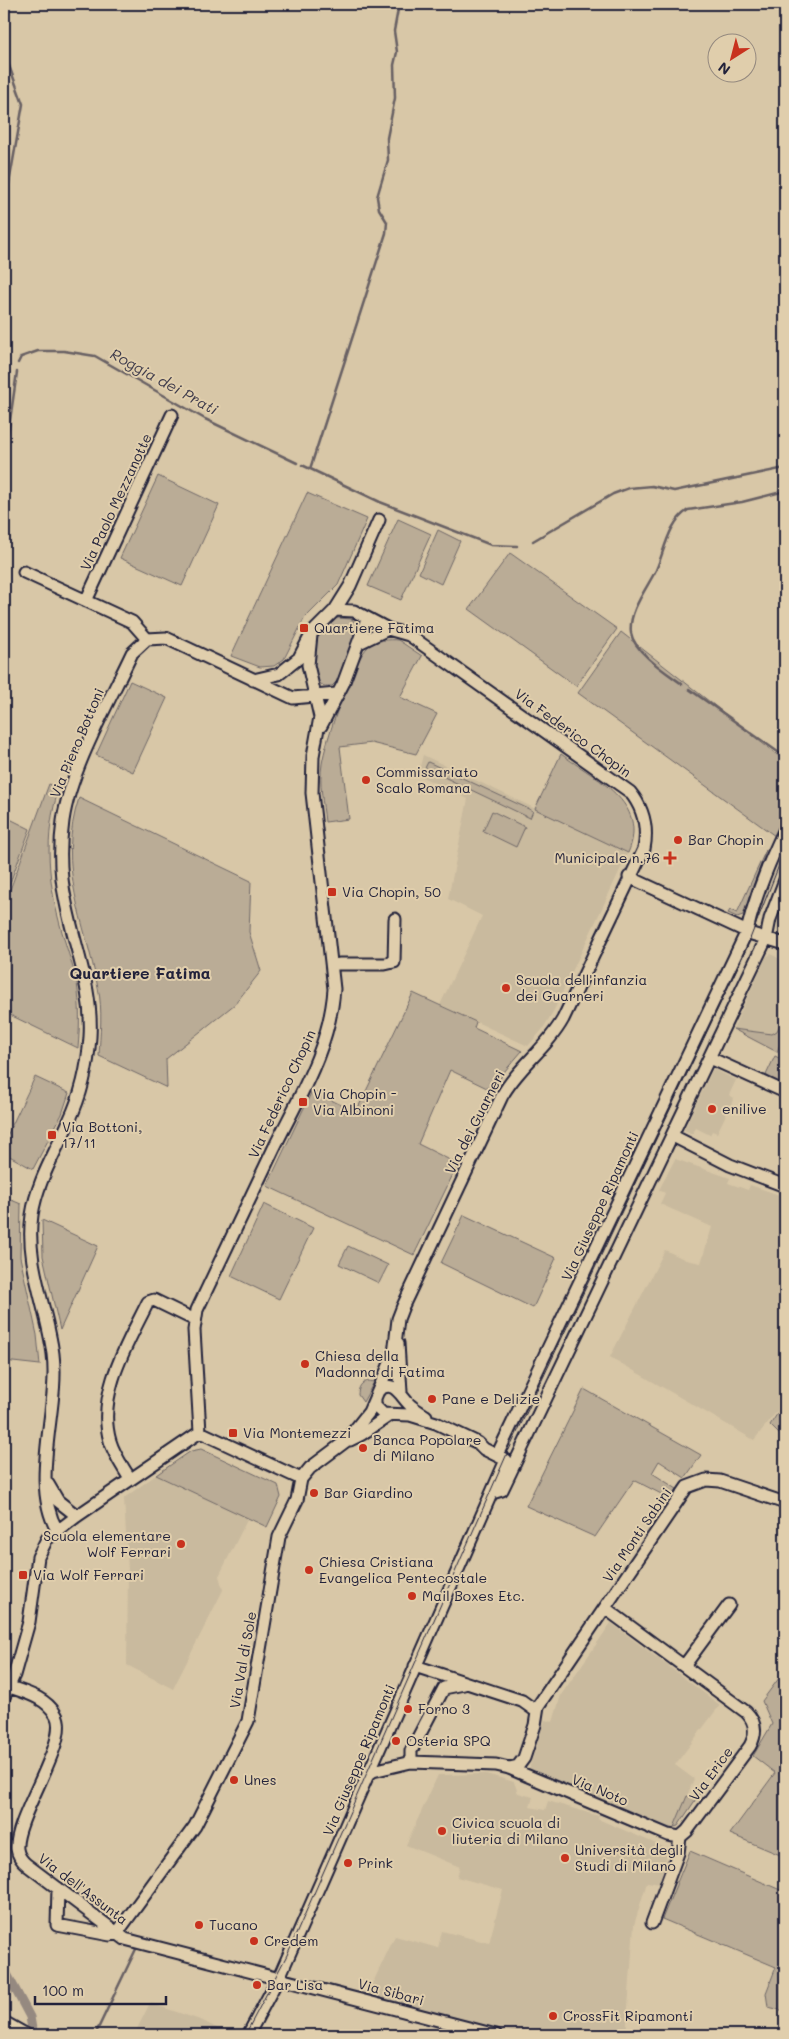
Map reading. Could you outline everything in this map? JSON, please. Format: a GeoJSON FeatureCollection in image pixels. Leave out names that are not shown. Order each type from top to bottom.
{"type":"FeatureCollection","features":[{"type":"Feature","properties":{"kind":"street","name":"Via Paolo Mezzanotte"},"geometry":{"type":"LineString","coordinates":[[86,601],[172,415]]}},
{"type":"Feature","properties":{"kind":"street"},"geometry":{"type":"LineString","coordinates":[[253,680],[280,674],[299,658],[311,635],[319,624],[335,610],[350,586],[379,520]]}},
{"type":"Feature","properties":{"kind":"street"},"geometry":{"type":"LineString","coordinates":[[24,572],[132,622],[147,639],[166,638],[293,698],[322,694],[308,665],[311,635]]}},
{"type":"Feature","properties":{"kind":"street"},"geometry":{"type":"LineString","coordinates":[[350,586],[354,611]]}},
{"type":"Feature","properties":{"kind":"street"},"geometry":{"type":"LineString","coordinates":[[335,610],[354,611],[366,619]]}},
{"type":"Feature","properties":{"kind":"street","name":"Via Federico Chopin"},"geometry":{"type":"LineString","coordinates":[[322,694],[343,684],[366,619],[417,640],[630,792],[641,808],[646,830],[644,849],[630,877]]}},
{"type":"Feature","properties":{"kind":"street"},"geometry":{"type":"LineString","coordinates":[[359,643],[388,629]]}},
{"type":"Feature","properties":{"kind":"street","name":"Via Piero Bottoni"},"geometry":{"type":"LineString","coordinates":[[57,1530],[50,1517],[47,1482],[53,1356],[31,1252],[32,1215],[41,1183],[75,1106],[88,1058],[90,1036],[90,999],[66,905],[61,874],[63,820],[72,787],[92,738],[132,652],[147,639]]}},
{"type":"Feature","properties":{"kind":"street","name":"Via Federico Chopin"},"geometry":{"type":"LineString","coordinates":[[320,727],[325,721],[322,694]]}},
{"type":"Feature","properties":{"kind":"street","name":"Via Federico Chopin"},"geometry":{"type":"LineString","coordinates":[[200,1432],[195,1320],[197,1310],[322,1047],[333,1010],[334,989],[311,781],[313,756],[320,727],[322,694]]}},
{"type":"Feature","properties":{"kind":"street","name":"Via Giuseppe Ripamonti"},"geometry":{"type":"LineString","coordinates":[[500,1449],[746,931],[772,856],[785,829]]}},
{"type":"Feature","properties":{"kind":"street"},"geometry":{"type":"LineString","coordinates":[[630,877],[785,949]]}},
{"type":"Feature","properties":{"kind":"street","name":"Via dei Guarneri"},"geometry":{"type":"LineString","coordinates":[[376,1395],[394,1354],[398,1319],[402,1306],[502,1096],[518,1071],[557,1030],[630,877]]}},
{"type":"Feature","properties":{"kind":"street","name":"Via Giuseppe Ripamonti"},"geometry":{"type":"LineString","coordinates":[[248,2035],[279,1978],[492,1493],[502,1490],[512,1462],[673,1136],[766,939],[770,919],[785,880]]}},
{"type":"Feature","properties":{"kind":"street"},"geometry":{"type":"LineString","coordinates":[[340,964],[393,963],[395,959],[395,919]]}},
{"type":"Feature","properties":{"kind":"street"},"geometry":{"type":"LineString","coordinates":[[766,939],[785,944]]}},
{"type":"Feature","properties":{"kind":"street"},"geometry":{"type":"LineString","coordinates":[[710,1058],[785,1092]]}},
{"type":"Feature","properties":{"kind":"street"},"geometry":{"type":"LineString","coordinates":[[673,1136],[730,1165],[785,1186]]}},
{"type":"Feature","properties":{"kind":"street"},"geometry":{"type":"LineString","coordinates":[[130,1479],[114,1451],[108,1433],[106,1416],[111,1385],[148,1302],[154,1300],[195,1320]]}},
{"type":"Feature","properties":{"kind":"street","name":"Via dei Guarneri"},"geometry":{"type":"LineString","coordinates":[[397,1339],[401,1354],[402,1394]]}},
{"type":"Feature","properties":{"kind":"street"},"geometry":{"type":"LineString","coordinates":[[346,1441],[363,1420],[376,1395],[390,1386],[402,1394],[414,1408],[436,1423],[512,1462]]}},
{"type":"Feature","properties":{"kind":"street"},"geometry":{"type":"LineString","coordinates":[[6,1690],[29,1622],[38,1557],[47,1539],[57,1530],[200,1432],[301,1479],[310,1468],[346,1441],[362,1434],[402,1407],[402,1394]]}},
{"type":"Feature","properties":{"kind":"street"},"geometry":{"type":"LineString","coordinates":[[376,1395],[379,1412],[436,1423]]}},
{"type":"Feature","properties":{"kind":"street"},"geometry":{"type":"LineString","coordinates":[[478,1443],[487,1443],[500,1449],[512,1462]]}},
{"type":"Feature","properties":{"kind":"street","name":"Via Val di Sole"},"geometry":{"type":"LineString","coordinates":[[117,1933],[195,1826],[248,1721],[280,1537],[297,1500],[301,1479]]}},
{"type":"Feature","properties":{"kind":"street","name":"Via Monti Sabini"},"geometry":{"type":"LineString","coordinates":[[536,1711],[687,1487],[706,1480],[720,1481],[784,1502]]}},
{"type":"Feature","properties":{"kind":"street"},"geometry":{"type":"LineString","coordinates":[[47,1482],[58,1501],[77,1516]]}},
{"type":"Feature","properties":{"kind":"street"},"geometry":{"type":"LineString","coordinates":[[605,1608],[684,1666],[729,1605]]}},
{"type":"Feature","properties":{"kind":"street"},"geometry":{"type":"LineString","coordinates":[[416,1666],[522,1701],[536,1711],[535,1725],[524,1758],[518,1766],[509,1768]]}},
{"type":"Feature","properties":{"kind":"street","name":"Via Erice"},"geometry":{"type":"LineString","coordinates":[[652,1923],[678,1853],[680,1837],[687,1831],[749,1747],[755,1732],[753,1721],[746,1712],[684,1666]]}},
{"type":"Feature","properties":{"kind":"street"},"geometry":{"type":"LineString","coordinates":[[410,1762],[412,1751],[444,1688],[466,1684]]}},
{"type":"Feature","properties":{"kind":"street","name":"Via dell'Assunta"},"geometry":{"type":"LineString","coordinates":[[6,1690],[43,1700],[56,1715],[59,1724],[53,1750],[20,1832],[17,1847],[19,1856],[24,1862],[125,1939],[279,1978]]}},
{"type":"Feature","properties":{"kind":"street","name":"Via Noto"},"geometry":{"type":"LineString","coordinates":[[369,1774],[373,1771],[410,1762],[494,1765],[509,1768],[669,1836],[680,1837]]}},
{"type":"Feature","properties":{"kind":"street"},"geometry":{"type":"LineString","coordinates":[[58,1888],[57,1925],[110,1934],[117,1933]]}},
{"type":"Feature","properties":{"kind":"street","name":"Via Sibari"},"geometry":{"type":"LineString","coordinates":[[279,1978],[496,2035]]}},
{"type":"Feature","properties":{"kind":"street"},"geometry":{"type":"LineString","coordinates":[[4,2022],[27,2035]]}},
{"type":"Feature","properties":{"kind":"shaded area"},"geometry":{"type":"Polygon","coordinates":[[[158,476],[219,505],[182,586],[120,558],[158,476]]]}},
{"type":"Feature","properties":{"kind":"shaded area"},"geometry":{"type":"Polygon","coordinates":[[[307,493],[367,519],[338,585],[304,619],[284,659],[274,666],[260,667],[231,656],[307,493]]]}},
{"type":"Feature","properties":{"kind":"shaded area"},"geometry":{"type":"Polygon","coordinates":[[[398,519],[431,534],[401,600],[368,586],[398,519]]]}},
{"type":"Feature","properties":{"kind":"shaded area"},"geometry":{"type":"Polygon","coordinates":[[[438,530],[460,541],[441,584],[419,573],[438,530]]]}},
{"type":"Feature","properties":{"kind":"shaded area"},"geometry":{"type":"Polygon","coordinates":[[[510,553],[617,629],[576,686],[469,609],[510,553]]]}},
{"type":"Feature","properties":{"kind":"shaded area"},"geometry":{"type":"Polygon","coordinates":[[[338,618],[352,619],[359,628],[339,679],[332,686],[324,686],[317,680],[313,671],[313,650],[323,630],[330,622],[338,618]]]}},
{"type":"Feature","properties":{"kind":"shaded area"},"geometry":{"type":"Polygon","coordinates":[[[621,632],[785,761],[785,815],[775,836],[578,693],[621,632]]]}},
{"type":"Feature","properties":{"kind":"shaded area"},"geometry":{"type":"Polygon","coordinates":[[[383,640],[398,640],[422,656],[400,697],[437,714],[416,754],[371,743],[340,747],[349,819],[325,822],[321,786],[322,764],[334,720],[348,683],[355,667],[369,646],[383,640]]]}},
{"type":"Feature","properties":{"kind":"shaded area"},"geometry":{"type":"Polygon","coordinates":[[[130,681],[167,698],[133,772],[96,755],[130,681]]]}},
{"type":"Feature","properties":{"kind":"shaded area"},"geometry":{"type":"Polygon","coordinates":[[[561,754],[603,783],[616,794],[625,806],[632,820],[633,835],[628,853],[535,809],[561,754]]]}},
{"type":"Feature","properties":{"kind":"shaded area"},"geometry":{"type":"Polygon","coordinates":[[[423,755],[628,853],[554,1010],[542,1030],[528,1046],[440,1005],[482,916],[448,899],[468,799],[418,775],[423,755]]]}},
{"type":"Feature","properties":{"kind":"shaded area"},"geometry":{"type":"Polygon","coordinates":[[[428,762],[533,811],[530,818],[425,768],[428,762]]]}},
{"type":"Feature","properties":{"kind":"shaded area"},"geometry":{"type":"Polygon","coordinates":[[[49,784],[59,788],[51,824],[49,860],[57,914],[77,983],[79,999],[78,1048],[4,1012],[4,906],[49,784]]]}},
{"type":"Feature","properties":{"kind":"shaded area"},"geometry":{"type":"Polygon","coordinates":[[[79,798],[251,881],[249,932],[261,971],[235,1004],[166,1059],[167,1088],[99,1056],[100,996],[71,871],[70,848],[79,798]]]}},
{"type":"Feature","properties":{"kind":"shaded area"},"geometry":{"type":"Polygon","coordinates":[[[492,811],[525,827],[516,847],[483,831],[492,811]]]}},
{"type":"Feature","properties":{"kind":"shaded area"},"geometry":{"type":"Polygon","coordinates":[[[4,816],[30,829],[4,899],[4,816]]]}},
{"type":"Feature","properties":{"kind":"shaded area"},"geometry":{"type":"Polygon","coordinates":[[[766,850],[743,915],[737,917],[728,913],[730,910],[737,913],[766,850]]]}},
{"type":"Feature","properties":{"kind":"shaded area"},"geometry":{"type":"Polygon","coordinates":[[[771,954],[785,962],[785,1032],[777,1052],[733,1029],[766,957],[771,954]]]}},
{"type":"Feature","properties":{"kind":"shaded area"},"geometry":{"type":"Polygon","coordinates":[[[413,993],[476,1022],[474,1028],[522,1051],[504,1072],[493,1091],[450,1070],[418,1144],[458,1164],[414,1255],[267,1186],[312,1091],[356,1112],[413,993]]]}},
{"type":"Feature","properties":{"kind":"shaded area"},"geometry":{"type":"Polygon","coordinates":[[[785,1013],[785,1032],[777,1052],[733,1029],[772,1034],[777,1031],[785,1013]]]}},
{"type":"Feature","properties":{"kind":"shaded area"},"geometry":{"type":"Polygon","coordinates":[[[775,1056],[785,1061],[785,1084],[774,1081],[766,1075],[775,1056]]]}},
{"type":"Feature","properties":{"kind":"shaded area"},"geometry":{"type":"Polygon","coordinates":[[[713,1069],[736,1080],[729,1095],[734,1098],[717,1133],[712,1131],[710,1135],[696,1128],[692,1134],[684,1130],[713,1069]]]}},
{"type":"Feature","properties":{"kind":"shaded area"},"geometry":{"type":"Polygon","coordinates":[[[35,1077],[69,1093],[62,1114],[33,1169],[4,1153],[4,1142],[35,1077]]]}},
{"type":"Feature","properties":{"kind":"shaded area"},"geometry":{"type":"Polygon","coordinates":[[[675,1159],[730,1178],[728,1183],[748,1190],[750,1185],[785,1197],[785,1401],[754,1440],[610,1357],[665,1250],[686,1260],[701,1263],[712,1227],[660,1204],[665,1193],[659,1190],[675,1159]]]}},
{"type":"Feature","properties":{"kind":"shaded area"},"geometry":{"type":"Polygon","coordinates":[[[4,1197],[21,1204],[20,1257],[37,1335],[40,1365],[4,1361],[4,1197]]]}},
{"type":"Feature","properties":{"kind":"shaded area"},"geometry":{"type":"Polygon","coordinates":[[[264,1204],[313,1228],[279,1299],[231,1276],[264,1204]]]}},
{"type":"Feature","properties":{"kind":"shaded area"},"geometry":{"type":"Polygon","coordinates":[[[464,1215],[556,1258],[533,1308],[441,1263],[464,1215]]]}},
{"type":"Feature","properties":{"kind":"shaded area"},"geometry":{"type":"Polygon","coordinates":[[[42,1220],[98,1246],[60,1330],[43,1256],[42,1220]]]}},
{"type":"Feature","properties":{"kind":"shaded area"},"geometry":{"type":"Polygon","coordinates":[[[348,1246],[388,1265],[379,1283],[339,1264],[348,1246]]]}},
{"type":"Feature","properties":{"kind":"shaded area"},"geometry":{"type":"Polygon","coordinates":[[[368,1381],[374,1382],[363,1402],[358,1395],[359,1390],[362,1384],[368,1381]]]}},
{"type":"Feature","properties":{"kind":"shaded area"},"geometry":{"type":"Polygon","coordinates":[[[584,1389],[701,1455],[685,1478],[659,1461],[652,1473],[677,1489],[671,1499],[634,1480],[595,1537],[526,1506],[584,1389]]]}},
{"type":"Feature","properties":{"kind":"shaded area"},"geometry":{"type":"Polygon","coordinates":[[[785,1402],[785,1440],[770,1425],[785,1402]]]}},
{"type":"Feature","properties":{"kind":"shaded area"},"geometry":{"type":"Polygon","coordinates":[[[201,1449],[278,1485],[281,1497],[267,1527],[156,1475],[191,1451],[201,1449]]]}},
{"type":"Feature","properties":{"kind":"shaded area","name":"Scuola elementare Wolf Ferrari"},"geometry":{"type":"Polygon","coordinates":[[[156,1475],[248,1518],[219,1576],[223,1590],[173,1689],[127,1665],[128,1571],[124,1498],[156,1475]]]}},
{"type":"Feature","properties":{"kind":"shaded area"},"geometry":{"type":"Polygon","coordinates":[[[611,1623],[720,1705],[675,1765],[694,1779],[673,1829],[529,1769],[545,1720],[553,1722],[561,1695],[611,1623]]]}},
{"type":"Feature","properties":{"kind":"shaded area"},"geometry":{"type":"Polygon","coordinates":[[[785,1670],[785,1857],[730,1834],[775,1773],[753,1756],[772,1724],[762,1701],[785,1670]]]}},
{"type":"Feature","properties":{"kind":"shaded area"},"geometry":{"type":"Polygon","coordinates":[[[486,1774],[514,1782],[518,1793],[533,1797],[530,1807],[545,1810],[548,1801],[599,1816],[598,1819],[668,1849],[660,1884],[647,1882],[634,1925],[626,2035],[524,2035],[367,1995],[395,1936],[438,1948],[442,1931],[489,1943],[503,1890],[457,1877],[460,1867],[406,1845],[438,1775],[486,1774]]]}},
{"type":"Feature","properties":{"kind":"shaded area"},"geometry":{"type":"Polygon","coordinates":[[[704,1787],[678,1826],[674,1827],[687,1796],[696,1797],[704,1787]]]}},
{"type":"Feature","properties":{"kind":"shaded area"},"geometry":{"type":"Polygon","coordinates":[[[690,1851],[785,1892],[785,2011],[768,2007],[766,1993],[776,1967],[662,1919],[690,1851]]]}},
{"type":"Feature","properties":{"kind":"shaded area"},"geometry":{"type":"Polygon","coordinates":[[[150,2003],[203,2021],[230,2035],[134,2035],[150,2003]]]}},
{"type":"Feature","properties":{"kind":"waterway"},"geometry":{"type":"LineString","coordinates":[[310,469],[386,233],[387,222],[379,209],[377,197],[388,160],[387,138],[395,98],[394,65],[397,52],[394,31],[399,4]]}},
{"type":"Feature","properties":{"kind":"waterway"},"geometry":{"type":"LineString","coordinates":[[768,4],[785,10]]}},
{"type":"Feature","properties":{"kind":"waterway"},"geometry":{"type":"LineString","coordinates":[[4,52],[23,104],[4,212]]}},
{"type":"Feature","properties":{"kind":"waterway","name":"Roggia dei Prati"},"geometry":{"type":"LineString","coordinates":[[18,363],[21,357],[38,351],[64,351],[95,356],[205,419],[297,463]]}},
{"type":"Feature","properties":{"kind":"waterway","name":"Roggia dei Prati"},"geometry":{"type":"LineString","coordinates":[[4,462],[17,372]]}},
{"type":"Feature","properties":{"kind":"waterway"},"geometry":{"type":"LineString","coordinates":[[302,465],[380,502],[491,545],[517,546]]}},
{"type":"Feature","properties":{"kind":"waterway"},"geometry":{"type":"LineString","coordinates":[[533,541],[613,494],[629,488],[652,486],[674,491],[785,468]]}},
{"type":"Feature","properties":{"kind":"waterway"},"geometry":{"type":"LineString","coordinates":[[682,684],[644,655],[633,640],[631,633],[632,617],[635,609],[656,570],[671,529],[681,515],[688,510],[742,502],[785,491]]}},
{"type":"Feature","properties":{"kind":"waterway"},"geometry":{"type":"LineString","coordinates":[[689,689],[785,757]]}},
{"type":"Feature","properties":{"kind":"waterway"},"geometry":{"type":"LineString","coordinates":[[95,2035],[136,1949]]}},
{"type":"Feature","properties":{"kind":"waterway"},"geometry":{"type":"LineString","coordinates":[[4,1968],[30,2017],[33,2035]]}},
{"type":"Feature","properties":{"kind":"tram line"},"geometry":{"type":"LineString","coordinates":[[245,2035],[287,1955],[506,1456],[746,949],[785,850]]}},
{"type":"Feature","properties":{"kind":"place","name":"Quartiere Fatima"},"geometry":{"type":"Point","coordinates":[304,628]}},
{"type":"Feature","properties":{"kind":"place","name":"Commissariato Scalo Romana"},"geometry":{"type":"Point","coordinates":[366,780]}},
{"type":"Feature","properties":{"kind":"place","name":"Bar Chopin"},"geometry":{"type":"Point","coordinates":[678,840]}},
{"type":"Feature","properties":{"kind":"place","name":"Municipale n.76"},"geometry":{"type":"Point","coordinates":[670,858]}},
{"type":"Feature","properties":{"kind":"place","name":"Via Chopin, 50"},"geometry":{"type":"Point","coordinates":[332,892]}},
{"type":"Feature","properties":{"kind":"place","name":"Scuola dell'infanzia dei Guarneri"},"geometry":{"type":"Point","coordinates":[506,988]}},
{"type":"Feature","properties":{"kind":"place","name":"Via Chopin - Via Albinoni"},"geometry":{"type":"Point","coordinates":[303,1102]}},
{"type":"Feature","properties":{"kind":"place","name":"enilive"},"geometry":{"type":"Point","coordinates":[712,1109]}},
{"type":"Feature","properties":{"kind":"place","name":"Via Bottoni, 17/11"},"geometry":{"type":"Point","coordinates":[52,1135]}},
{"type":"Feature","properties":{"kind":"place","name":"Chiesa della Madonna di Fatima"},"geometry":{"type":"Point","coordinates":[305,1364]}},
{"type":"Feature","properties":{"kind":"place","name":"Pane e Delizie"},"geometry":{"type":"Point","coordinates":[432,1399]}},
{"type":"Feature","properties":{"kind":"place","name":"Via Montemezzi"},"geometry":{"type":"Point","coordinates":[233,1433]}},
{"type":"Feature","properties":{"kind":"place","name":"Banca Popolare di Milano"},"geometry":{"type":"Point","coordinates":[363,1448]}},
{"type":"Feature","properties":{"kind":"place","name":"Bar Giardino"},"geometry":{"type":"Point","coordinates":[314,1493]}},
{"type":"Feature","properties":{"kind":"place","name":"Scuola elementare Wolf Ferrari"},"geometry":{"type":"Point","coordinates":[181,1544]}},
{"type":"Feature","properties":{"kind":"place","name":"Chiesa Cristiana Evangelica Pentecostale"},"geometry":{"type":"Point","coordinates":[309,1570]}},
{"type":"Feature","properties":{"kind":"place","name":"Via Wolf Ferrari"},"geometry":{"type":"Point","coordinates":[23,1575]}},
{"type":"Feature","properties":{"kind":"place","name":"Mail Boxes Etc."},"geometry":{"type":"Point","coordinates":[412,1596]}},
{"type":"Feature","properties":{"kind":"place","name":"Forno 3"},"geometry":{"type":"Point","coordinates":[408,1709]}},
{"type":"Feature","properties":{"kind":"place","name":"Osteria SPQ"},"geometry":{"type":"Point","coordinates":[396,1741]}},
{"type":"Feature","properties":{"kind":"place","name":"Unes"},"geometry":{"type":"Point","coordinates":[234,1780]}},
{"type":"Feature","properties":{"kind":"place","name":"Civica scuola di liuteria di Milano"},"geometry":{"type":"Point","coordinates":[442,1831]}},
{"type":"Feature","properties":{"kind":"place","name":"Università degli Studi di Milano"},"geometry":{"type":"Point","coordinates":[565,1858]}},
{"type":"Feature","properties":{"kind":"place","name":"Prink"},"geometry":{"type":"Point","coordinates":[348,1863]}},
{"type":"Feature","properties":{"kind":"place","name":"Tucano"},"geometry":{"type":"Point","coordinates":[199,1925]}},
{"type":"Feature","properties":{"kind":"place","name":"Credem"},"geometry":{"type":"Point","coordinates":[254,1941]}},
{"type":"Feature","properties":{"kind":"place","name":"Bar Lisa"},"geometry":{"type":"Point","coordinates":[257,1985]}},
{"type":"Feature","properties":{"kind":"place","name":"CrossFit Ripamonti"},"geometry":{"type":"Point","coordinates":[553,2016]}},
{"type":"Feature","properties":{"kind":"district","name":"Quartiere Fatima"},"geometry":{"type":"Point","coordinates":[140,973]}}]}
